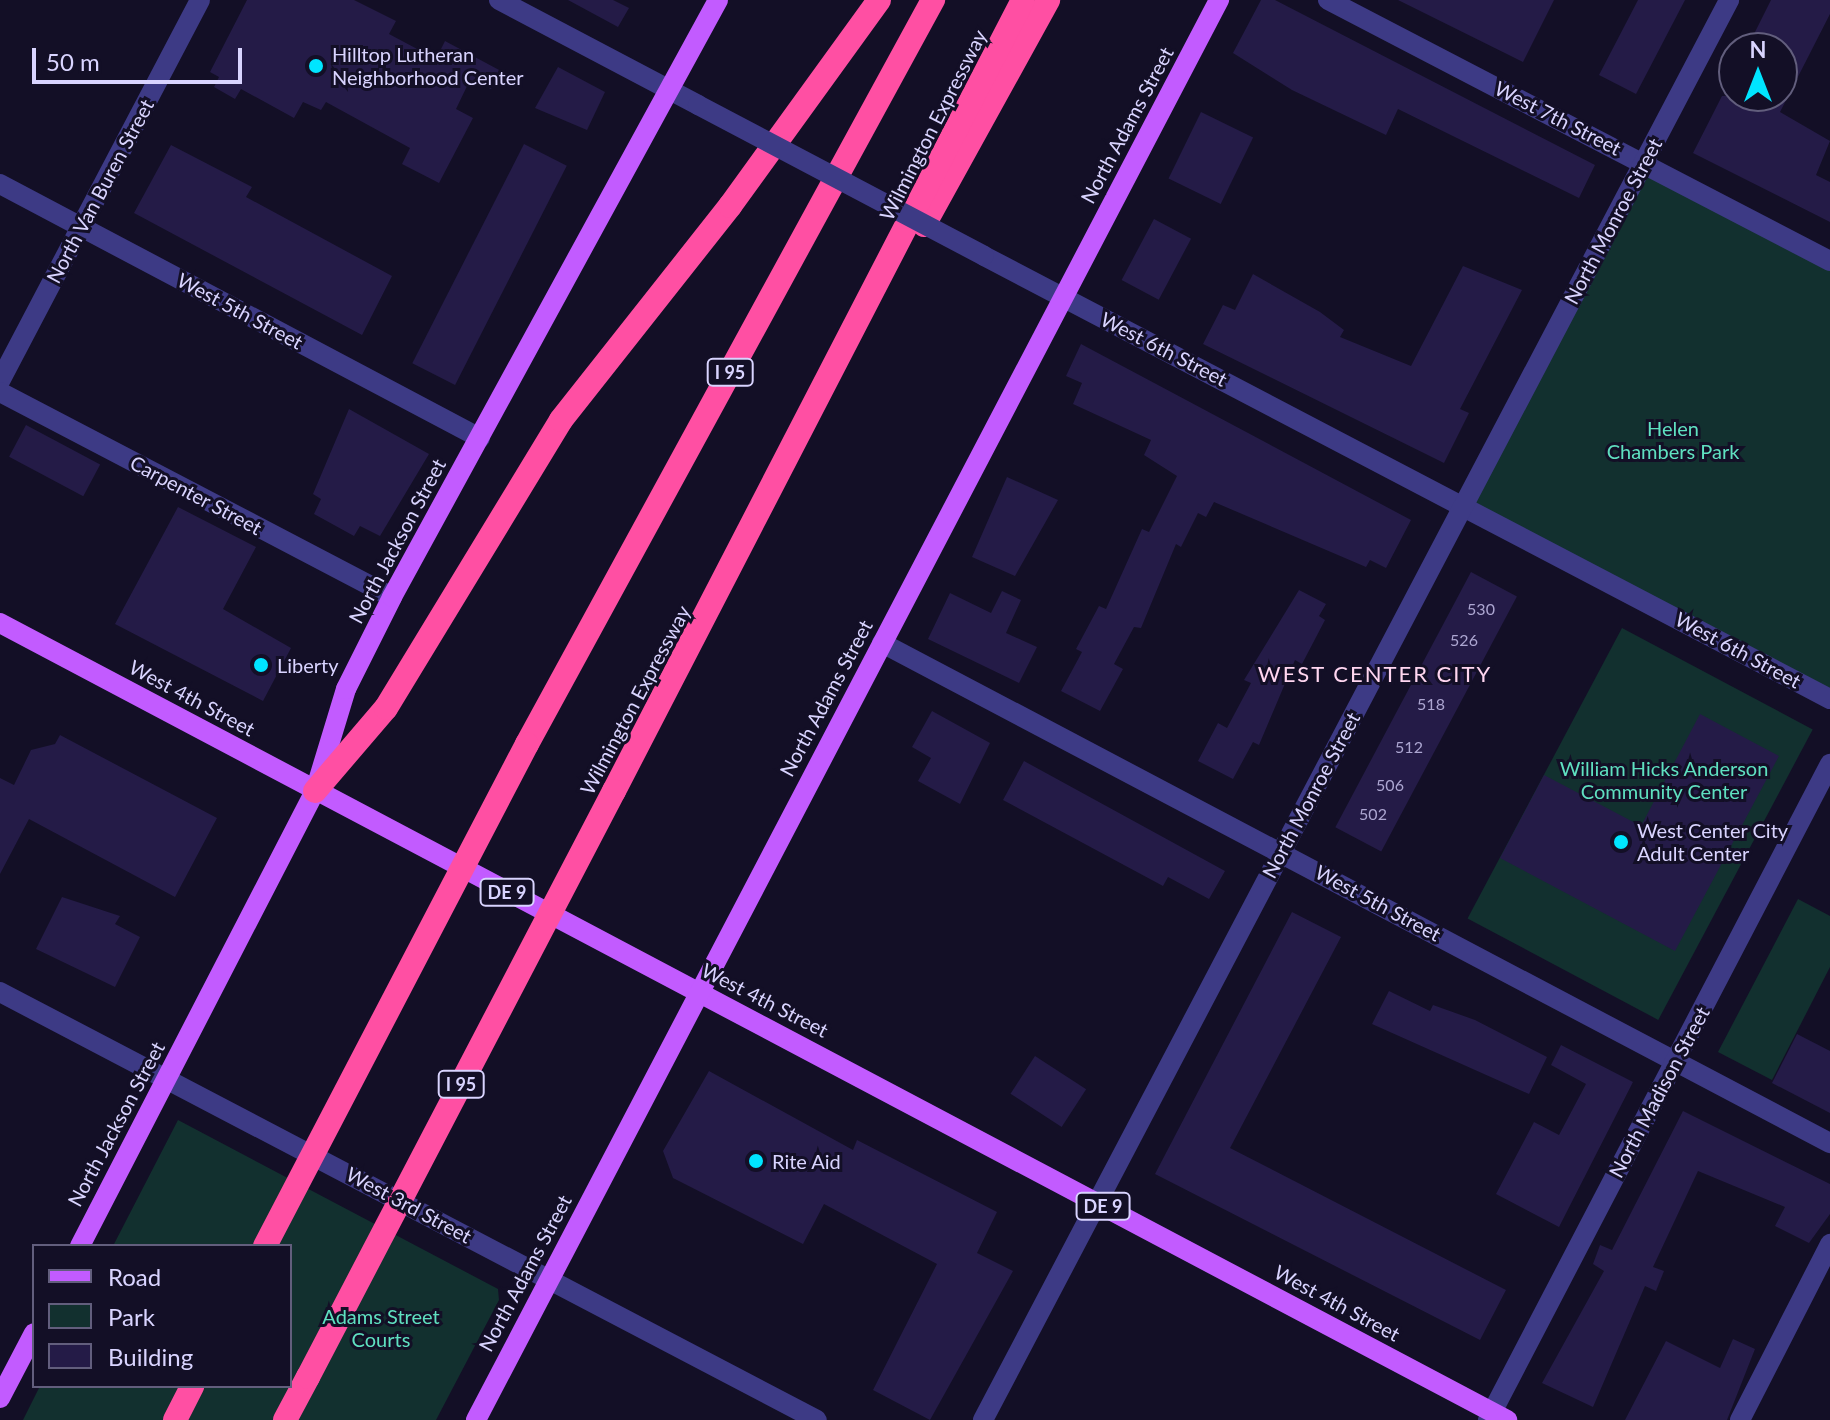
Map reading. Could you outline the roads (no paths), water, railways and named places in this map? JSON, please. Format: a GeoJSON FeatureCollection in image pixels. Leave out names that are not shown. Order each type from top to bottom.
{"type":"FeatureCollection","features":[{"type":"Feature","properties":{"kind":"highway"},"geometry":{"type":"LineString","coordinates":[[315,791],[386,708],[561,420],[730,206],[879,0]]}},
{"type":"Feature","properties":{"kind":"highway","name":"I 95"},"geometry":{"type":"LineString","coordinates":[[266,1244],[527,744],[933,0]]}},
{"type":"Feature","properties":{"kind":"highway","name":"Wilmington Expressway"},"geometry":{"type":"LineString","coordinates":[[285,1420],[850,342],[1023,0]]}},
{"type":"Feature","properties":{"kind":"highway"},"geometry":{"type":"LineString","coordinates":[[850,342],[945,191],[1048,0]]}},
{"type":"Feature","properties":{"kind":"highway"},"geometry":{"type":"LineString","coordinates":[[294,1420],[308,1377]]}},
{"type":"Feature","properties":{"kind":"highway"},"geometry":{"type":"LineString","coordinates":[[175,1420],[191,1388]]}},
{"type":"Feature","properties":{"kind":"main road","name":"North Jackson Street"},"geometry":{"type":"LineString","coordinates":[[81,1244],[315,791],[346,689],[392,597],[718,0]]}},
{"type":"Feature","properties":{"kind":"main road","name":"North Adams Street"},"geometry":{"type":"LineString","coordinates":[[476,1420],[1219,0]]}},
{"type":"Feature","properties":{"kind":"main road","name":"West 4th Street"},"geometry":{"type":"LineString","coordinates":[[0,623],[1496,1417]]}},
{"type":"Feature","properties":{"kind":"main road"},"geometry":{"type":"LineString","coordinates":[[0,1398],[32,1337]]}},
{"type":"Feature","properties":{"kind":"street","name":"North Van Buren Street"},"geometry":{"type":"LineString","coordinates":[[0,381],[200,0]]}},
{"type":"Feature","properties":{"kind":"street","name":"West 6th Street"},"geometry":{"type":"LineString","coordinates":[[499,0],[1464,504],[1830,699]]}},
{"type":"Feature","properties":{"kind":"street","name":"West 7th Street"},"geometry":{"type":"LineString","coordinates":[[1328,0],[1830,261]]}},
{"type":"Feature","properties":{"kind":"street","name":"North Monroe Street"},"geometry":{"type":"LineString","coordinates":[[983,1420],[1729,0]]}},
{"type":"Feature","properties":{"kind":"street","name":"West 5th Street"},"geometry":{"type":"LineString","coordinates":[[0,184],[480,438]]}},
{"type":"Feature","properties":{"kind":"street","name":"Carpenter Street"},"geometry":{"type":"LineString","coordinates":[[0,392],[392,597]]}},
{"type":"Feature","properties":{"kind":"street","name":"West 5th Street"},"geometry":{"type":"LineString","coordinates":[[882,643],[1830,1143]]}},
{"type":"Feature","properties":{"kind":"street","name":"North Madison Street"},"geometry":{"type":"LineString","coordinates":[[1496,1417],[1675,1061],[1830,764]]}},
{"type":"Feature","properties":{"kind":"street","name":"West 3rd Street"},"geometry":{"type":"LineString","coordinates":[[0,992],[817,1420]]}},
{"type":"Feature","properties":{"kind":"street"},"geometry":{"type":"LineString","coordinates":[[1740,1420],[1830,1244]]}},
{"type":"Feature","properties":{"kind":"place","name":"Hilltop Lutheran Neighborhood Center"},"geometry":{"type":"Point","coordinates":[316,66]}},
{"type":"Feature","properties":{"kind":"place","name":"Liberty"},"geometry":{"type":"Point","coordinates":[261,665]}},
{"type":"Feature","properties":{"kind":"place","name":"West Center City Adult Center"},"geometry":{"type":"Point","coordinates":[1621,842]}},
{"type":"Feature","properties":{"kind":"place","name":"Rite Aid"},"geometry":{"type":"Point","coordinates":[756,1161]}},
{"type":"Feature","properties":{"kind":"district","name":"WEST CENTER CITY"},"geometry":{"type":"Point","coordinates":[1375,674]}},
{"type":"Feature","properties":{"kind":"park label","name":"Helen Chambers Park"},"geometry":{"type":"Point","coordinates":[1673,440]}},
{"type":"Feature","properties":{"kind":"park label","name":"William Hicks Anderson Community Center"},"geometry":{"type":"Point","coordinates":[1664,780]}},
{"type":"Feature","properties":{"kind":"park label","name":"Adams Street Courts"},"geometry":{"type":"Point","coordinates":[381,1328]}}]}
